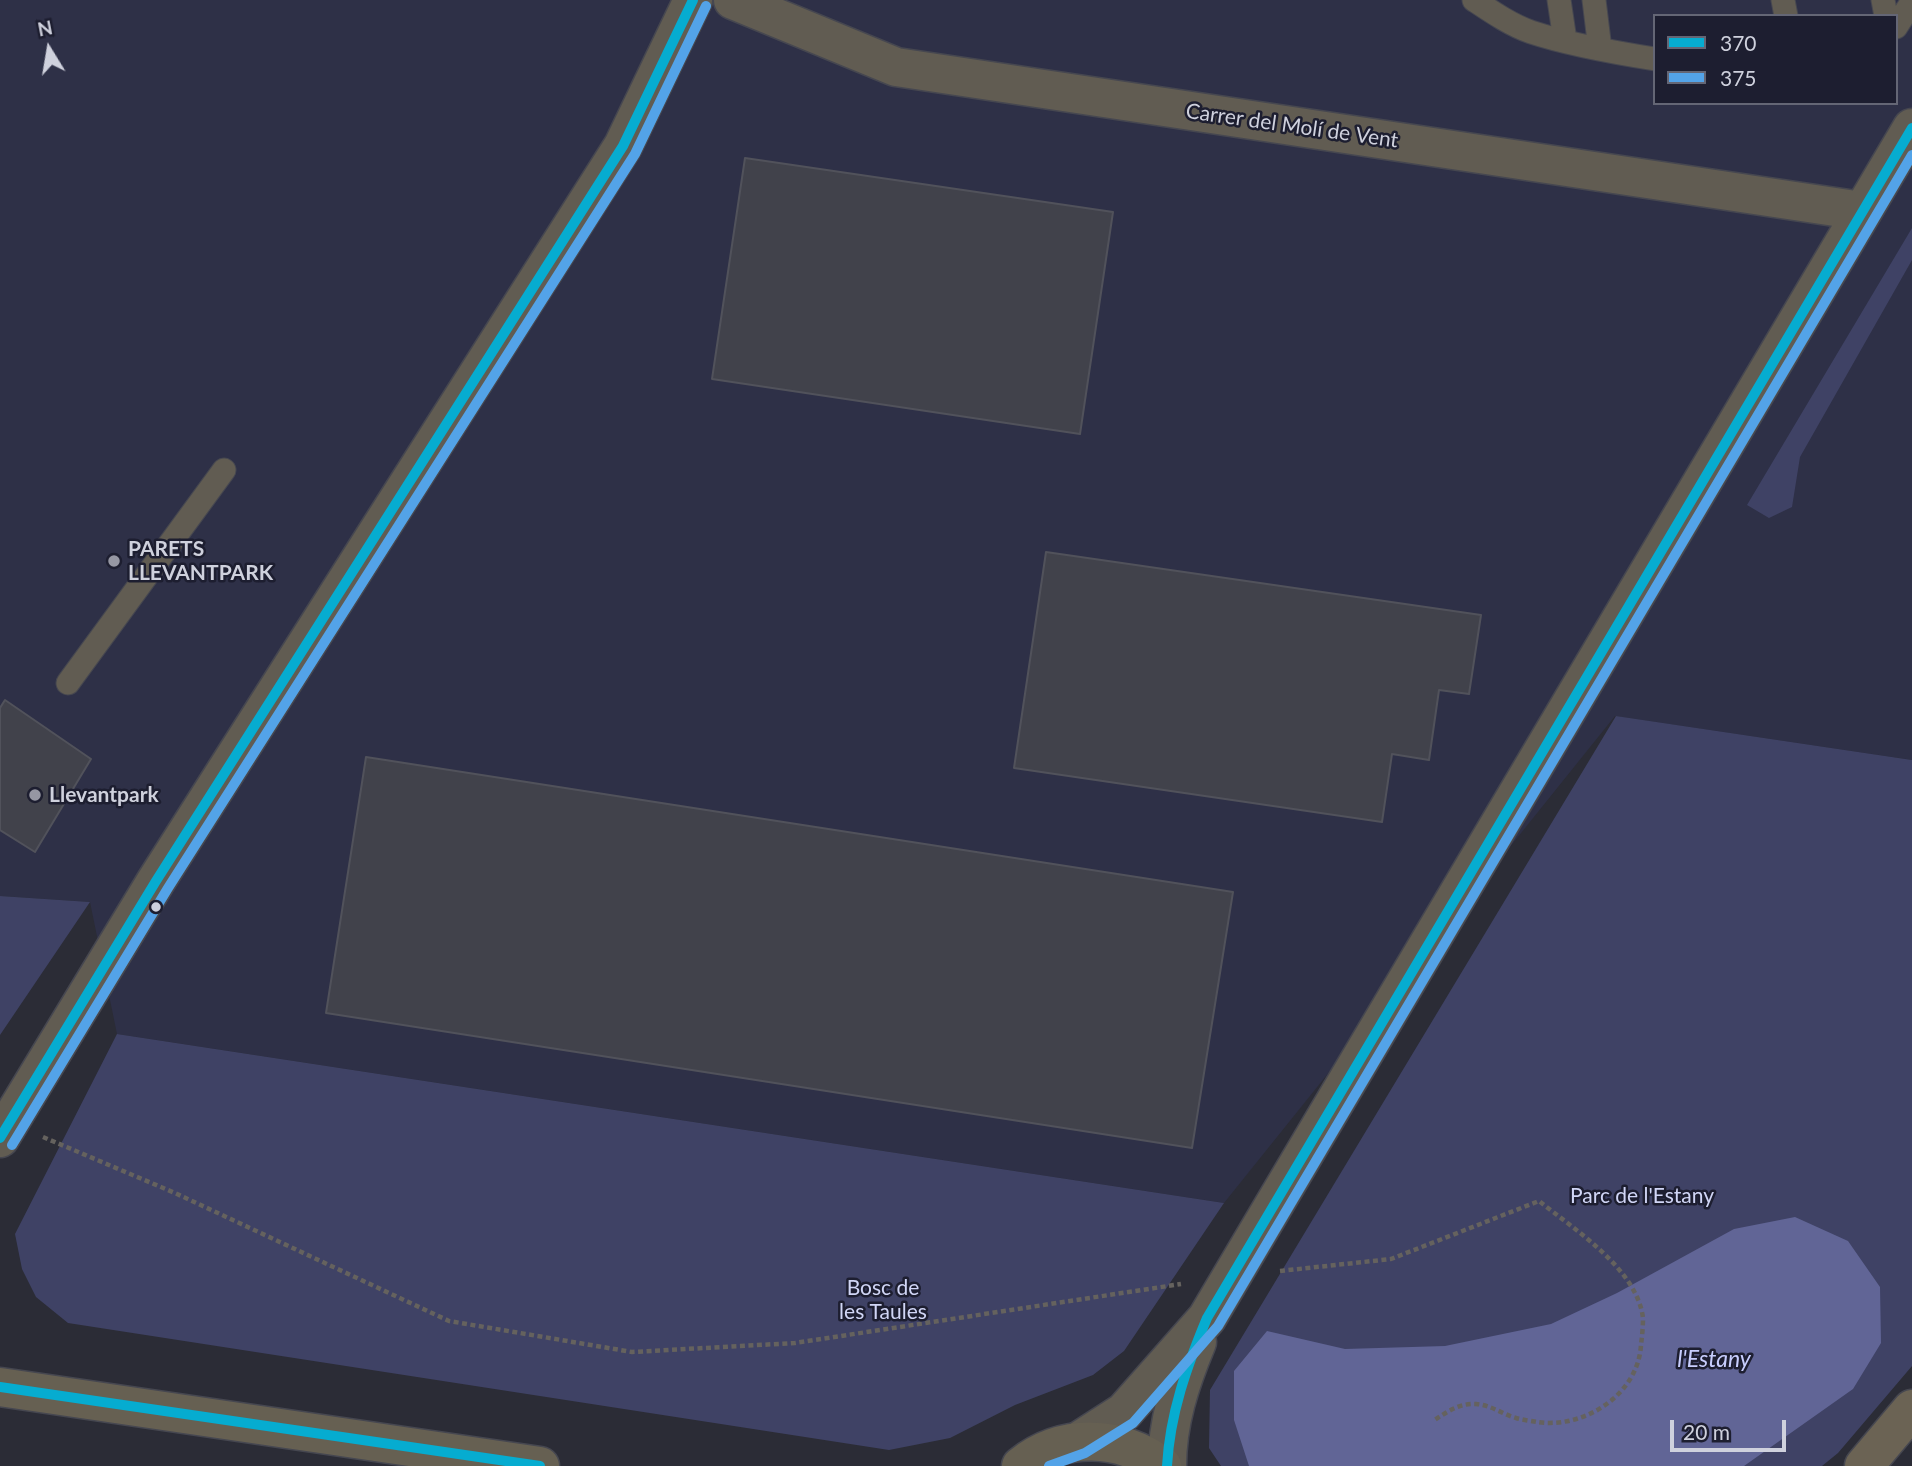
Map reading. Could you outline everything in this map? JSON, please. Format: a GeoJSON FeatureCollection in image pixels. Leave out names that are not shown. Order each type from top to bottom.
{"type":"FeatureCollection","features":[{"type":"Feature","properties":{"kind":"highway"},"geometry":{"type":"LineString","coordinates":[[1864,1466],[1912,1409]]}},
{"type":"Feature","properties":{"kind":"street"},"geometry":{"type":"LineString","coordinates":[[5,1130],[156,881],[623,146],[693,0]]}},
{"type":"Feature","properties":{"kind":"street","name":"Carrer del Molí de Vent"},"geometry":{"type":"LineString","coordinates":[[733,0],[896,67],[1862,211]]}},
{"type":"Feature","properties":{"kind":"street"},"geometry":{"type":"LineString","coordinates":[[1021,1466],[1050,1449],[1079,1441],[1125,1412],[1207,1318],[1912,128]]}},
{"type":"Feature","properties":{"kind":"street"},"geometry":{"type":"LineString","coordinates":[[1079,1441],[1109,1442],[1130,1447],[1165,1466],[1167,1436],[1180,1383],[1207,1318]]}},
{"type":"Feature","properties":{"kind":"street"},"geometry":{"type":"LineString","coordinates":[[0,1387],[540,1466]]}},
{"type":"Feature","properties":{"kind":"lane"},"geometry":{"type":"LineString","coordinates":[[1474,0],[1495,15],[1531,32],[1653,59]]}},
{"type":"Feature","properties":{"kind":"lane"},"geometry":{"type":"LineString","coordinates":[[1559,0],[1565,40]]}},
{"type":"Feature","properties":{"kind":"lane"},"geometry":{"type":"LineString","coordinates":[[1594,0],[1600,48]]}},
{"type":"Feature","properties":{"kind":"lane"},"geometry":{"type":"LineString","coordinates":[[1898,24],[1912,2]]}},
{"type":"Feature","properties":{"kind":"lane"},"geometry":{"type":"LineString","coordinates":[[68,683],[224,470]]}},
{"type":"Feature","properties":{"kind":"path"},"geometry":{"type":"LineString","coordinates":[[5,1130],[175,1194],[449,1321],[632,1352],[795,1343],[1234,1276],[1391,1259],[1539,1201],[1598,1248],[1633,1287],[1643,1318],[1640,1355],[1628,1383],[1607,1405],[1568,1422],[1541,1423],[1515,1418],[1493,1408],[1475,1404],[1454,1406],[1433,1421]]}},
{"type":"Feature","properties":{"kind":"shaded area"},"geometry":{"type":"Polygon","coordinates":[[[0,0],[1912,0],[1912,760],[1615,716],[1224,1203],[117,1034],[90,902],[0,896],[0,0]]]}},
{"type":"Feature","properties":{"kind":"green space"},"geometry":{"type":"Polygon","coordinates":[[[1912,228],[1912,260],[1800,457],[1792,507],[1769,518],[1747,505],[1912,228]]]}},
{"type":"Feature","properties":{"kind":"green space","name":"Parc de l'Estany"},"geometry":{"type":"Polygon","coordinates":[[[1616,716],[1912,760],[1912,1366],[1838,1453],[1822,1466],[1221,1466],[1209,1448],[1210,1390],[1616,716]]]}},
{"type":"Feature","properties":{"kind":"green space"},"geometry":{"type":"Polygon","coordinates":[[[0,896],[90,902],[0,1035],[0,896]]]}},
{"type":"Feature","properties":{"kind":"green space","name":"Bosc de les Taules"},"geometry":{"type":"Polygon","coordinates":[[[117,1034],[1224,1203],[1124,1351],[1093,1375],[1015,1405],[950,1438],[889,1450],[68,1323],[36,1297],[22,1269],[15,1234],[117,1034]]]}},
{"type":"Feature","properties":{"kind":"water","name":"l'Estany"},"geometry":{"type":"Polygon","coordinates":[[[1795,1217],[1848,1241],[1880,1287],[1881,1343],[1853,1389],[1744,1466],[1249,1466],[1234,1420],[1234,1371],[1267,1331],[1345,1349],[1445,1346],[1551,1324],[1617,1293],[1734,1229],[1795,1217]]]}},
{"type":"Feature","properties":{"kind":"building"},"geometry":{"type":"Polygon","coordinates":[[[745,158],[1113,212],[1080,434],[712,379],[745,158]]]}},
{"type":"Feature","properties":{"kind":"building"},"geometry":{"type":"Polygon","coordinates":[[[1046,552],[1481,615],[1469,694],[1439,690],[1429,760],[1392,754],[1382,822],[1014,768],[1046,552]]]}},
{"type":"Feature","properties":{"kind":"building","name":"Llevantpark"},"geometry":{"type":"Polygon","coordinates":[[[5,700],[91,759],[35,852],[0,830],[0,708],[5,700]]]}},
{"type":"Feature","properties":{"kind":"building"},"geometry":{"type":"Polygon","coordinates":[[[366,757],[1233,892],[1192,1148],[326,1013],[366,757]]]}},
{"type":"Feature","properties":{"kind":"transit line","name":"370"},"geometry":{"type":"LineString","coordinates":[[0,1138],[156,881],[623,146],[693,0]]}},
{"type":"Feature","properties":{"kind":"transit line","name":"375"},"geometry":{"type":"LineString","coordinates":[[12,1145],[168,888],[635,154],[706,6]]}},
{"type":"Feature","properties":{"kind":"transit line","name":"370"},"geometry":{"type":"LineString","coordinates":[[1167,1466],[1172,1427],[1181,1390],[1207,1318],[1912,128]]}},
{"type":"Feature","properties":{"kind":"transit line","name":"375"},"geometry":{"type":"LineString","coordinates":[[1049,1466],[1085,1453],[1133,1423],[1218,1326],[1912,155]]}},
{"type":"Feature","properties":{"kind":"transit line","name":"370"},"geometry":{"type":"LineString","coordinates":[[0,1387],[540,1466]]}},
{"type":"Feature","properties":{"kind":"place","name":"PARETS LLEVANTPARK"},"geometry":{"type":"Point","coordinates":[114,561]}},
{"type":"Feature","properties":{"kind":"place","name":"Llevantpark"},"geometry":{"type":"Point","coordinates":[35,795]}}]}
